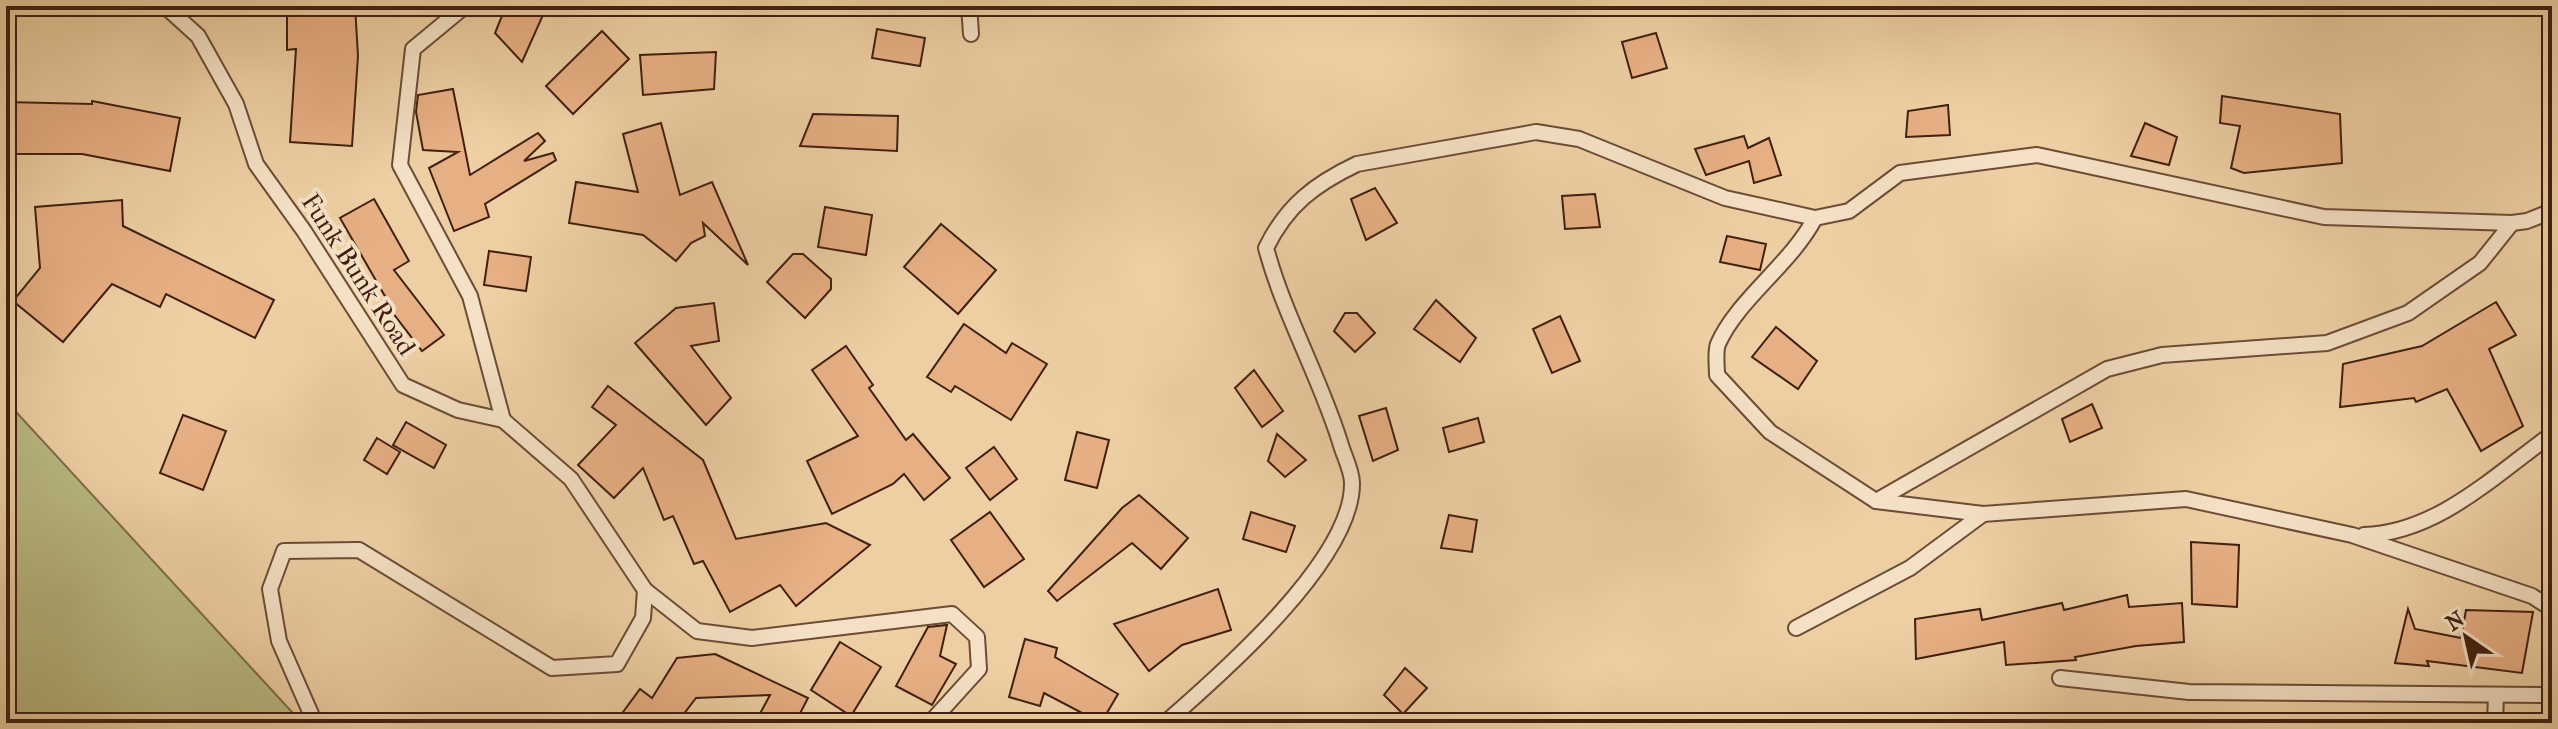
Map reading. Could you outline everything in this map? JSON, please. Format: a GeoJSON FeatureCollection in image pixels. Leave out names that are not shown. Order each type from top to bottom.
{"type":"FeatureCollection","features":[{"type":"Feature","properties":{"kind":"lane","name":"Funk Bunk Road"},"geometry":{"type":"LineString","coordinates":[[165,6],[198,36],[236,104],[256,164],[403,385],[458,410],[503,420],[571,479],[645,590],[697,631],[752,638],[952,614],[977,637],[979,669],[930,723]]}},
{"type":"Feature","properties":{"kind":"lane"},"geometry":{"type":"LineString","coordinates":[[465,6],[413,49],[400,165],[470,296],[503,420]]}},
{"type":"Feature","properties":{"kind":"lane"},"geometry":{"type":"LineString","coordinates":[[969,6],[971,34]]}},
{"type":"Feature","properties":{"kind":"lane"},"geometry":{"type":"LineString","coordinates":[[1165,723],[1249,650],[1338,540],[1352,482],[1325,396],[1280,299],[1266,248],[1281,217],[1331,176],[1357,164],[1536,132],[1579,139],[1725,198],[1815,218],[1849,211],[1900,173],[2037,155],[2324,217],[2512,223],[2552,211]]}},
{"type":"Feature","properties":{"kind":"lane"},"geometry":{"type":"LineString","coordinates":[[1815,218],[1802,242],[1731,324],[1717,346],[1717,375],[1770,432],[1876,501],[1983,514],[2186,499],[2352,535],[2532,596],[2552,598]]}},
{"type":"Feature","properties":{"kind":"lane"},"geometry":{"type":"LineString","coordinates":[[1876,501],[2107,369],[2162,355],[2327,343],[2408,313],[2480,263],[2512,223]]}},
{"type":"Feature","properties":{"kind":"lane"},"geometry":{"type":"LineString","coordinates":[[2352,535],[2391,534],[2437,517],[2552,434]]}},
{"type":"Feature","properties":{"kind":"lane"},"geometry":{"type":"LineString","coordinates":[[1796,628],[1910,568],[1983,514]]}},
{"type":"Feature","properties":{"kind":"lane"},"geometry":{"type":"LineString","coordinates":[[315,723],[279,641],[270,589],[284,551],[359,550],[552,668],[617,664],[643,618],[645,590]]}},
{"type":"Feature","properties":{"kind":"lane"},"geometry":{"type":"LineString","coordinates":[[2532,596],[2552,609]]}},
{"type":"Feature","properties":{"kind":"lane"},"geometry":{"type":"LineString","coordinates":[[2060,678],[2189,692],[2552,695]]}},
{"type":"Feature","properties":{"kind":"lane"},"geometry":{"type":"LineString","coordinates":[[2495,723],[2496,695]]}},
{"type":"Feature","properties":{"kind":"green space"},"geometry":{"type":"Polygon","coordinates":[[[6,401],[302,723],[6,723],[6,401]]]}},
{"type":"Feature","properties":{"kind":"building"},"geometry":{"type":"Polygon","coordinates":[[[287,6],[355,6],[358,56],[352,146],[290,142],[296,49],[287,50],[287,6]]]}},
{"type":"Feature","properties":{"kind":"building"},"geometry":{"type":"Polygon","coordinates":[[[506,6],[547,6],[522,62],[495,33],[506,6]]]}},
{"type":"Feature","properties":{"kind":"building"},"geometry":{"type":"Polygon","coordinates":[[[877,29],[925,38],[920,66],[872,58],[877,29]]]}},
{"type":"Feature","properties":{"kind":"building"},"geometry":{"type":"Polygon","coordinates":[[[602,31],[629,59],[573,114],[546,86],[602,31]]]}},
{"type":"Feature","properties":{"kind":"building"},"geometry":{"type":"Polygon","coordinates":[[[1656,33],[1667,68],[1632,78],[1622,42],[1656,33]]]}},
{"type":"Feature","properties":{"kind":"building"},"geometry":{"type":"Polygon","coordinates":[[[716,52],[714,89],[643,95],[640,55],[716,52]]]}},
{"type":"Feature","properties":{"kind":"building"},"geometry":{"type":"Polygon","coordinates":[[[453,89],[470,175],[538,133],[545,141],[524,161],[553,153],[556,160],[485,204],[489,217],[454,231],[429,168],[458,152],[423,150],[416,112],[418,95],[453,89]]]}},
{"type":"Feature","properties":{"kind":"building"},"geometry":{"type":"Polygon","coordinates":[[[2222,96],[2340,114],[2342,163],[2244,173],[2231,168],[2240,126],[2220,123],[2222,96]]]}},
{"type":"Feature","properties":{"kind":"building"},"geometry":{"type":"Polygon","coordinates":[[[92,101],[180,118],[170,171],[82,154],[6,154],[6,102],[92,104],[92,101]]]}},
{"type":"Feature","properties":{"kind":"building"},"geometry":{"type":"Polygon","coordinates":[[[1948,105],[1950,135],[1906,137],[1908,111],[1948,105]]]}},
{"type":"Feature","properties":{"kind":"building"},"geometry":{"type":"Polygon","coordinates":[[[813,114],[898,116],[897,151],[800,146],[813,114]]]}},
{"type":"Feature","properties":{"kind":"building"},"geometry":{"type":"Polygon","coordinates":[[[661,123],[680,195],[712,182],[748,265],[703,223],[705,236],[691,243],[676,261],[643,235],[569,223],[576,182],[638,192],[623,134],[661,123]]]}},
{"type":"Feature","properties":{"kind":"building"},"geometry":{"type":"Polygon","coordinates":[[[2145,123],[2177,137],[2169,165],[2131,156],[2145,123]]]}},
{"type":"Feature","properties":{"kind":"building"},"geometry":{"type":"Polygon","coordinates":[[[1744,136],[1748,148],[1769,138],[1781,175],[1754,183],[1749,161],[1706,175],[1695,149],[1744,136]]]}},
{"type":"Feature","properties":{"kind":"building"},"geometry":{"type":"Polygon","coordinates":[[[1375,188],[1397,223],[1366,240],[1351,199],[1375,188]]]}},
{"type":"Feature","properties":{"kind":"building"},"geometry":{"type":"Polygon","coordinates":[[[1595,194],[1600,227],[1565,229],[1562,196],[1595,194]]]}},
{"type":"Feature","properties":{"kind":"building"},"geometry":{"type":"Polygon","coordinates":[[[374,199],[409,261],[394,270],[444,335],[422,351],[383,300],[386,298],[340,218],[374,199]]]}},
{"type":"Feature","properties":{"kind":"building"},"geometry":{"type":"Polygon","coordinates":[[[122,200],[123,226],[274,300],[255,338],[166,294],[160,307],[112,284],[63,342],[13,301],[40,268],[35,207],[122,200]]]}},
{"type":"Feature","properties":{"kind":"building"},"geometry":{"type":"Polygon","coordinates":[[[825,207],[872,215],[866,255],[818,247],[825,207]]]}},
{"type":"Feature","properties":{"kind":"building"},"geometry":{"type":"Polygon","coordinates":[[[941,224],[996,270],[958,314],[904,267],[941,224]]]}},
{"type":"Feature","properties":{"kind":"building"},"geometry":{"type":"Polygon","coordinates":[[[1727,236],[1766,244],[1760,270],[1720,262],[1727,236]]]}},
{"type":"Feature","properties":{"kind":"building"},"geometry":{"type":"Polygon","coordinates":[[[489,251],[531,257],[526,291],[484,285],[489,251]]]}},
{"type":"Feature","properties":{"kind":"building"},"geometry":{"type":"Polygon","coordinates":[[[793,254],[803,254],[831,279],[831,289],[805,318],[767,282],[793,254]]]}},
{"type":"Feature","properties":{"kind":"building"},"geometry":{"type":"Polygon","coordinates":[[[1436,300],[1476,338],[1460,362],[1414,329],[1436,300]]]}},
{"type":"Feature","properties":{"kind":"building"},"geometry":{"type":"Polygon","coordinates":[[[2496,302],[2516,335],[2489,349],[2523,426],[2481,451],[2447,389],[2416,402],[2414,398],[2340,407],[2343,364],[2422,346],[2496,302]]]}},
{"type":"Feature","properties":{"kind":"building"},"geometry":{"type":"Polygon","coordinates":[[[714,303],[719,341],[691,346],[731,398],[706,425],[635,343],[676,308],[714,303]]]}},
{"type":"Feature","properties":{"kind":"building"},"geometry":{"type":"Polygon","coordinates":[[[1345,313],[1357,313],[1375,333],[1355,352],[1334,331],[1345,313]]]}},
{"type":"Feature","properties":{"kind":"building"},"geometry":{"type":"Polygon","coordinates":[[[1560,316],[1580,361],[1552,373],[1533,329],[1560,316]]]}},
{"type":"Feature","properties":{"kind":"building"},"geometry":{"type":"Polygon","coordinates":[[[964,324],[1006,353],[1012,343],[1047,364],[1011,420],[955,386],[951,392],[927,377],[964,324]]]}},
{"type":"Feature","properties":{"kind":"building"},"geometry":{"type":"Polygon","coordinates":[[[1776,327],[1817,361],[1798,389],[1752,357],[1776,327]]]}},
{"type":"Feature","properties":{"kind":"building"},"geometry":{"type":"Polygon","coordinates":[[[846,346],[873,385],[869,388],[906,440],[913,434],[950,478],[924,500],[904,474],[893,484],[832,514],[807,461],[858,436],[812,370],[846,346]]]}},
{"type":"Feature","properties":{"kind":"building"},"geometry":{"type":"Polygon","coordinates":[[[1254,370],[1283,411],[1262,427],[1235,388],[1254,370]]]}},
{"type":"Feature","properties":{"kind":"building"},"geometry":{"type":"Polygon","coordinates":[[[608,386],[703,460],[736,539],[826,523],[870,545],[796,606],[780,585],[730,612],[703,561],[694,564],[673,516],[664,520],[643,468],[614,498],[578,465],[616,425],[592,407],[608,386]]]}},
{"type":"Feature","properties":{"kind":"building"},"geometry":{"type":"Polygon","coordinates":[[[2092,404],[2102,428],[2070,442],[2062,419],[2092,404]]]}},
{"type":"Feature","properties":{"kind":"building"},"geometry":{"type":"Polygon","coordinates":[[[1386,408],[1398,450],[1373,461],[1359,416],[1386,408]]]}},
{"type":"Feature","properties":{"kind":"building"},"geometry":{"type":"Polygon","coordinates":[[[183,415],[226,431],[203,490],[160,473],[183,415]]]}},
{"type":"Feature","properties":{"kind":"building"},"geometry":{"type":"Polygon","coordinates":[[[1478,418],[1484,442],[1449,452],[1443,428],[1478,418]]]}},
{"type":"Feature","properties":{"kind":"building"},"geometry":{"type":"Polygon","coordinates":[[[406,422],[446,445],[434,468],[393,445],[406,422]]]}},
{"type":"Feature","properties":{"kind":"building"},"geometry":{"type":"Polygon","coordinates":[[[1077,432],[1109,440],[1097,488],[1065,480],[1077,432]]]}},
{"type":"Feature","properties":{"kind":"building"},"geometry":{"type":"Polygon","coordinates":[[[1277,434],[1306,460],[1285,477],[1268,461],[1277,434]]]}},
{"type":"Feature","properties":{"kind":"building"},"geometry":{"type":"Polygon","coordinates":[[[377,438],[400,452],[387,474],[364,460],[377,438]]]}},
{"type":"Feature","properties":{"kind":"building"},"geometry":{"type":"Polygon","coordinates":[[[994,447],[1017,479],[990,500],[966,468],[994,447]]]}},
{"type":"Feature","properties":{"kind":"building"},"geometry":{"type":"Polygon","coordinates":[[[1139,495],[1188,538],[1161,569],[1132,543],[1057,601],[1048,591],[1122,508],[1139,495]]]}},
{"type":"Feature","properties":{"kind":"building"},"geometry":{"type":"Polygon","coordinates":[[[990,512],[1024,559],[984,587],[951,540],[990,512]]]}},
{"type":"Feature","properties":{"kind":"building"},"geometry":{"type":"Polygon","coordinates":[[[1251,512],[1295,526],[1286,552],[1243,539],[1251,512]]]}},
{"type":"Feature","properties":{"kind":"building"},"geometry":{"type":"Polygon","coordinates":[[[1449,515],[1477,520],[1472,552],[1441,548],[1449,515]]]}},
{"type":"Feature","properties":{"kind":"building"},"geometry":{"type":"Polygon","coordinates":[[[2191,542],[2239,545],[2237,607],[2192,604],[2191,542]]]}},
{"type":"Feature","properties":{"kind":"building"},"geometry":{"type":"Polygon","coordinates":[[[1218,589],[1231,630],[1182,645],[1149,671],[1114,624],[1218,589]]]}},
{"type":"Feature","properties":{"kind":"building"},"geometry":{"type":"Polygon","coordinates":[[[2127,595],[2129,607],[2182,603],[2184,642],[2136,646],[2075,657],[2076,660],[2006,665],[2004,642],[1916,659],[1915,619],[1980,609],[1982,620],[2062,603],[2064,610],[2127,595]]]}},
{"type":"Feature","properties":{"kind":"building"},"geometry":{"type":"Polygon","coordinates":[[[2408,609],[2415,629],[2461,638],[2466,610],[2533,612],[2522,673],[2427,661],[2429,666],[2395,663],[2408,609]]]}},
{"type":"Feature","properties":{"kind":"building"},"geometry":{"type":"Polygon","coordinates":[[[947,625],[940,656],[956,664],[932,705],[896,686],[928,627],[947,625]]]}},
{"type":"Feature","properties":{"kind":"building"},"geometry":{"type":"Polygon","coordinates":[[[1025,639],[1057,648],[1055,657],[1118,694],[1101,723],[1044,693],[1040,706],[1009,697],[1025,639]]]}},
{"type":"Feature","properties":{"kind":"building"},"geometry":{"type":"Polygon","coordinates":[[[840,642],[881,667],[851,716],[811,690],[840,642]]]}},
{"type":"Feature","properties":{"kind":"building"},"geometry":{"type":"Polygon","coordinates":[[[715,654],[808,698],[795,723],[755,723],[770,695],[696,698],[680,719],[687,723],[615,723],[640,689],[652,698],[677,658],[715,654]]]}},
{"type":"Feature","properties":{"kind":"building"},"geometry":{"type":"Polygon","coordinates":[[[1405,668],[1427,688],[1403,714],[1384,695],[1405,668]]]}}]}
